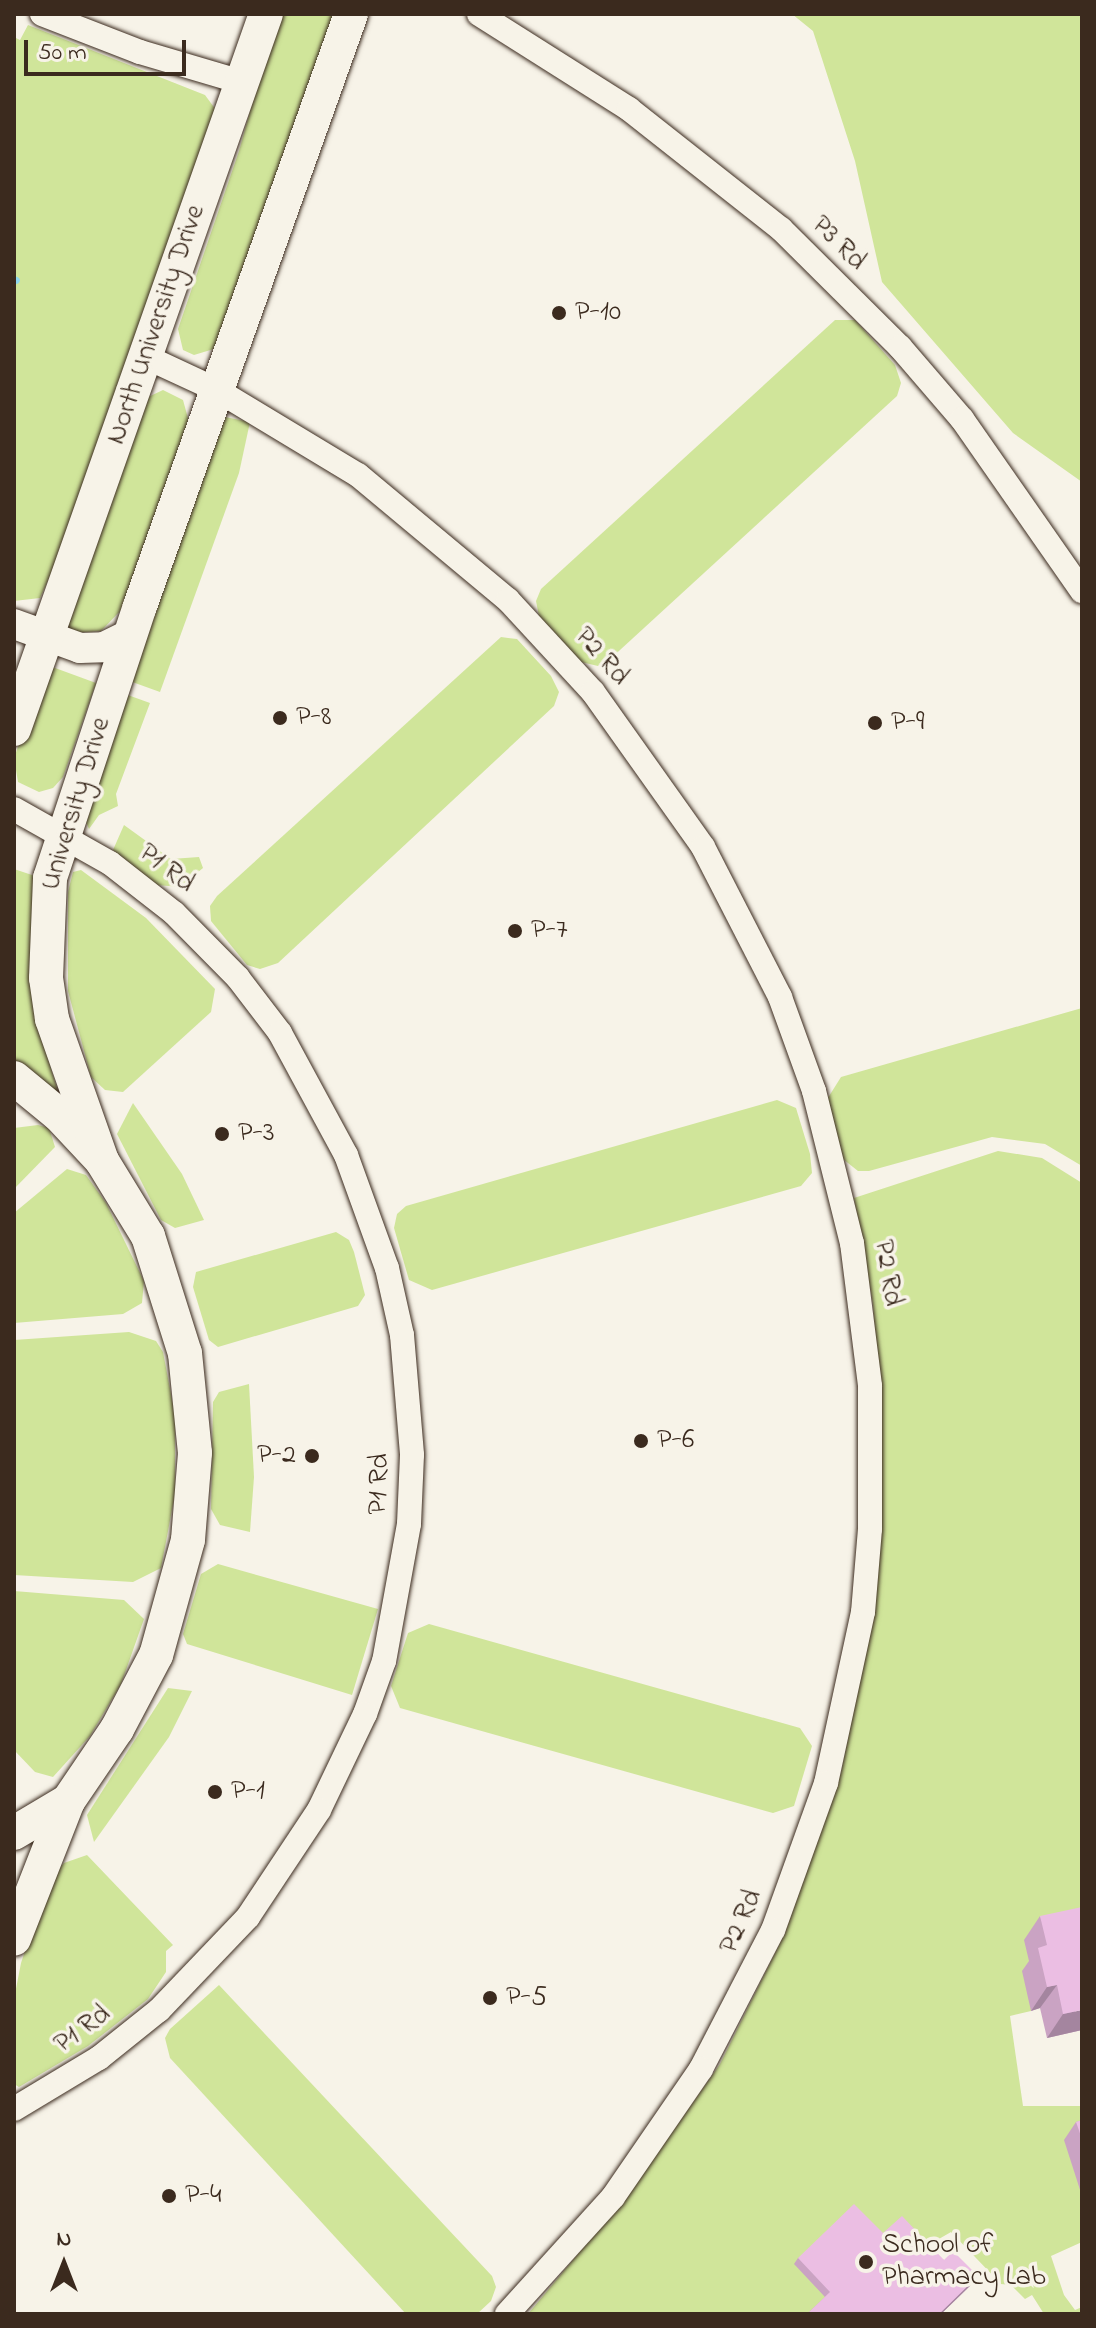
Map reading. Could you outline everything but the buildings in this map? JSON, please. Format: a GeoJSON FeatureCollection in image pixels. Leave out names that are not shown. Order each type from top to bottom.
{"type":"FeatureCollection","features":[{"type":"Feature","properties":{"kind":"main road","name":"North University Drive"},"geometry":{"type":"LineString","coordinates":[[49,637],[266,14]]}},
{"type":"Feature","properties":{"kind":"main road"},"geometry":{"type":"LineString","coordinates":[[131,634],[351,14]]}},
{"type":"Feature","properties":{"kind":"main road","name":"University Drive"},"geometry":{"type":"LineString","coordinates":[[14,1939],[68,1801],[117,1729],[156,1655],[185,1554],[193,1496],[192,1396],[171,1297],[148,1236],[102,1161],[62,1058],[46,978],[48,892],[64,834],[131,634]]}},
{"type":"Feature","properties":{"kind":"main road"},"geometry":{"type":"LineString","coordinates":[[15,711],[49,637]]}},
{"type":"Feature","properties":{"kind":"main road","name":"University Drive"},"geometry":{"type":"LineString","coordinates":[[14,1078],[59,1115],[102,1161]]}},
{"type":"Feature","properties":{"kind":"main road","name":"University Drive"},"geometry":{"type":"LineString","coordinates":[[14,1833],[68,1801]]}},
{"type":"Feature","properties":{"kind":"street"},"geometry":{"type":"LineString","coordinates":[[42,14],[140,52],[241,82]]}},
{"type":"Feature","properties":{"kind":"street","name":"P3 Rd"},"geometry":{"type":"LineString","coordinates":[[479,14],[629,109],[781,229],[900,347],[962,419],[1082,591]]}},
{"type":"Feature","properties":{"kind":"street","name":"P2 Rd"},"geometry":{"type":"LineString","coordinates":[[146,357],[217,390],[300,436],[425,527],[508,600],[627,735],[703,847],[780,997],[814,1091],[852,1243],[870,1386],[870,1529],[863,1612],[826,1783],[773,1930],[701,2069],[613,2197],[507,2314]]}},
{"type":"Feature","properties":{"kind":"street"},"geometry":{"type":"LineString","coordinates":[[14,624],[80,648],[104,647],[131,634]]}},
{"type":"Feature","properties":{"kind":"street","name":"P1 Rd"},"geometry":{"type":"LineString","coordinates":[[14,809],[64,834],[188,926],[257,1003],[316,1093],[361,1189],[387,1268],[402,1335],[412,1455],[409,1524],[384,1661],[354,1740],[319,1810],[248,1917],[159,2010],[99,2058],[14,2109]]}},
{"type":"Feature","properties":{"kind":"green space"},"geometry":{"type":"Polygon","coordinates":[[[277,14],[335,14],[217,348],[194,355],[183,350],[178,329],[239,151],[277,14]]]}},
{"type":"Feature","properties":{"kind":"green space"},"geometry":{"type":"Polygon","coordinates":[[[792,14],[1082,14],[1082,482],[1013,433],[882,282],[855,161],[813,31],[792,14]]]}},
{"type":"Feature","properties":{"kind":"green space"},"geometry":{"type":"Polygon","coordinates":[[[28,25],[205,95],[216,110],[61,552],[40,598],[14,601],[14,37],[20,40],[28,25]]]}},
{"type":"Feature","properties":{"kind":"green space"},"geometry":{"type":"Polygon","coordinates":[[[835,320],[855,320],[895,365],[901,383],[897,396],[608,661],[598,666],[581,662],[539,616],[536,601],[541,589],[835,320]]]}},
{"type":"Feature","properties":{"kind":"green space"},"geometry":{"type":"Polygon","coordinates":[[[163,390],[183,400],[189,422],[124,607],[101,631],[58,634],[146,398],[163,390]]]}},
{"type":"Feature","properties":{"kind":"green space"},"geometry":{"type":"Polygon","coordinates":[[[225,417],[250,422],[239,473],[160,692],[124,679],[225,417]]]}},
{"type":"Feature","properties":{"kind":"green space"},"geometry":{"type":"Polygon","coordinates":[[[501,637],[517,639],[551,676],[559,692],[554,706],[278,963],[260,969],[247,965],[211,921],[210,906],[217,896],[501,637]]]}},
{"type":"Feature","properties":{"kind":"green space"},"geometry":{"type":"Polygon","coordinates":[[[47,665],[96,683],[63,777],[53,788],[39,792],[18,782],[14,758],[47,665]]]}},
{"type":"Feature","properties":{"kind":"green space"},"geometry":{"type":"Polygon","coordinates":[[[125,694],[150,703],[116,794],[118,806],[99,815],[89,829],[86,822],[125,694]]]}},
{"type":"Feature","properties":{"kind":"green space"},"geometry":{"type":"Polygon","coordinates":[[[124,825],[171,859],[199,857],[203,868],[180,887],[157,885],[113,850],[124,825]]]}},
{"type":"Feature","properties":{"kind":"green space"},"geometry":{"type":"Polygon","coordinates":[[[14,869],[35,876],[31,943],[41,1035],[58,1092],[14,1067],[14,869]]]}},
{"type":"Feature","properties":{"kind":"green space"},"geometry":{"type":"Polygon","coordinates":[[[81,870],[146,918],[215,989],[211,1012],[123,1092],[105,1090],[91,1077],[68,991],[68,892],[73,872],[81,870]]]}},
{"type":"Feature","properties":{"kind":"green space"},"geometry":{"type":"Polygon","coordinates":[[[1082,1008],[1082,1166],[1045,1144],[992,1137],[869,1171],[858,1171],[843,1159],[826,1101],[841,1077],[1082,1008]]]}},
{"type":"Feature","properties":{"kind":"green space"},"geometry":{"type":"Polygon","coordinates":[[[777,1100],[796,1108],[810,1154],[812,1173],[801,1186],[432,1290],[409,1280],[394,1228],[397,1214],[406,1206],[777,1100]]]}},
{"type":"Feature","properties":{"kind":"green space"},"geometry":{"type":"Polygon","coordinates":[[[133,1103],[182,1174],[204,1220],[175,1228],[161,1220],[117,1134],[133,1103]]]}},
{"type":"Feature","properties":{"kind":"green space"},"geometry":{"type":"Polygon","coordinates":[[[38,1125],[49,1128],[55,1147],[14,1189],[14,1128],[38,1125]]]}},
{"type":"Feature","properties":{"kind":"green space"},"geometry":{"type":"Polygon","coordinates":[[[998,1151],[1042,1158],[1082,1183],[1082,1922],[1031,1969],[1031,2011],[1010,2016],[1023,2106],[1082,2106],[1082,2242],[1051,2256],[1064,2295],[1075,2310],[1082,2307],[1082,2314],[1044,2314],[1032,2295],[1025,2299],[1011,2285],[1001,2284],[951,2232],[809,2314],[528,2314],[633,2188],[720,2064],[785,1933],[841,1773],[871,1621],[879,1388],[873,1304],[854,1198],[998,1151]]]}},
{"type":"Feature","properties":{"kind":"green space"},"geometry":{"type":"Polygon","coordinates":[[[67,1169],[86,1175],[106,1203],[144,1281],[142,1303],[123,1314],[14,1323],[14,1213],[67,1169]]]}},
{"type":"Feature","properties":{"kind":"green space"},"geometry":{"type":"Polygon","coordinates":[[[336,1232],[349,1240],[354,1252],[365,1295],[358,1306],[218,1347],[209,1340],[193,1287],[196,1272],[336,1232]]]}},
{"type":"Feature","properties":{"kind":"green space"},"geometry":{"type":"Polygon","coordinates":[[[129,1332],[156,1341],[163,1352],[175,1415],[175,1494],[161,1568],[133,1582],[14,1575],[14,1340],[129,1332]]]}},
{"type":"Feature","properties":{"kind":"green space"},"geometry":{"type":"Polygon","coordinates":[[[249,1384],[254,1477],[250,1532],[220,1525],[211,1509],[213,1402],[219,1392],[249,1384]]]}},
{"type":"Feature","properties":{"kind":"green space"},"geometry":{"type":"Polygon","coordinates":[[[218,1564],[378,1609],[352,1695],[187,1644],[183,1634],[201,1574],[218,1564]]]}},
{"type":"Feature","properties":{"kind":"green space"},"geometry":{"type":"Polygon","coordinates":[[[14,1591],[124,1600],[144,1619],[121,1684],[90,1736],[53,1777],[35,1772],[14,1750],[14,1591]]]}},
{"type":"Feature","properties":{"kind":"green space"},"geometry":{"type":"Polygon","coordinates":[[[429,1624],[800,1728],[812,1746],[794,1806],[773,1813],[400,1708],[391,1686],[408,1633],[429,1624]]]}},
{"type":"Feature","properties":{"kind":"green space"},"geometry":{"type":"Polygon","coordinates":[[[168,1688],[192,1691],[169,1737],[94,1842],[87,1815],[168,1688]]]}},
{"type":"Feature","properties":{"kind":"green space"},"geometry":{"type":"Polygon","coordinates":[[[87,1855],[173,1945],[166,1951],[166,1972],[148,1999],[88,2046],[19,2087],[14,2084],[14,1999],[21,1963],[49,1879],[64,1863],[87,1855]]]}},
{"type":"Feature","properties":{"kind":"green space"},"geometry":{"type":"Polygon","coordinates":[[[219,1985],[492,2276],[496,2287],[491,2301],[477,2314],[406,2314],[170,2058],[165,2038],[170,2029],[219,1985]]]}},
{"type":"Feature","properties":{"kind":"place","name":"P-10"},"geometry":{"type":"Point","coordinates":[559,313]}},
{"type":"Feature","properties":{"kind":"place","name":"P-8"},"geometry":{"type":"Point","coordinates":[280,718]}},
{"type":"Feature","properties":{"kind":"place","name":"P-9"},"geometry":{"type":"Point","coordinates":[875,723]}},
{"type":"Feature","properties":{"kind":"place","name":"P-7"},"geometry":{"type":"Point","coordinates":[515,931]}},
{"type":"Feature","properties":{"kind":"place","name":"P-3"},"geometry":{"type":"Point","coordinates":[222,1134]}},
{"type":"Feature","properties":{"kind":"place","name":"P-6"},"geometry":{"type":"Point","coordinates":[641,1441]}},
{"type":"Feature","properties":{"kind":"place","name":"P-2"},"geometry":{"type":"Point","coordinates":[312,1456]}},
{"type":"Feature","properties":{"kind":"place","name":"P-1"},"geometry":{"type":"Point","coordinates":[215,1792]}},
{"type":"Feature","properties":{"kind":"place","name":"P-5"},"geometry":{"type":"Point","coordinates":[490,1998]}},
{"type":"Feature","properties":{"kind":"place","name":"P-4"},"geometry":{"type":"Point","coordinates":[169,2196]}},
{"type":"Feature","properties":{"kind":"place","name":"School of Pharmacy Lab"},"geometry":{"type":"Point","coordinates":[866,2262]}}]}
